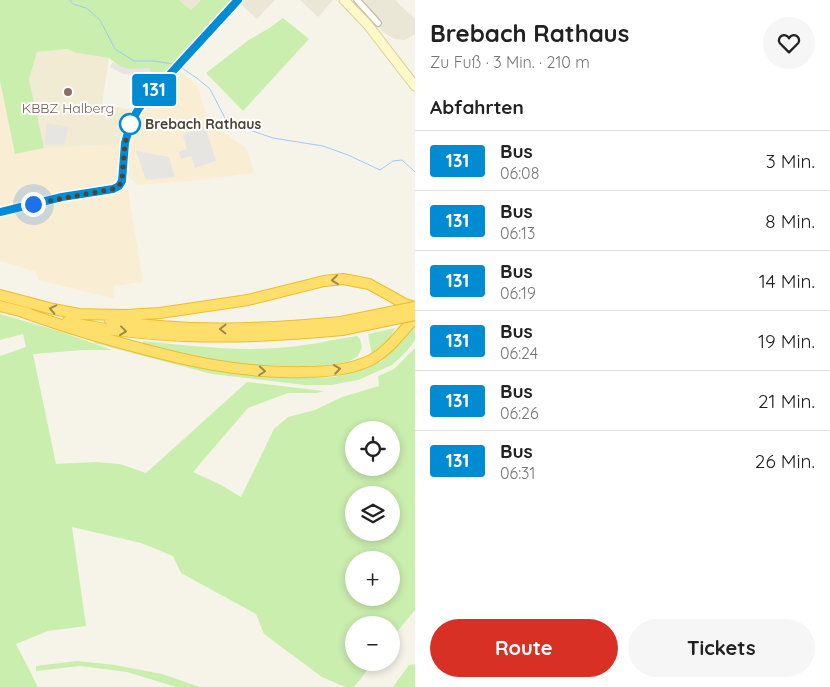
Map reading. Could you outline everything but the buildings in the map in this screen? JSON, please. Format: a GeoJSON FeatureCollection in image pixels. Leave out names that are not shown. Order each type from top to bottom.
{"type":"FeatureCollection","features":[{"type":"Feature","properties":{"kind":"highway"},"geometry":{"type":"LineString","coordinates":[[74,314],[126,315],[168,312],[248,300],[334,280],[355,280],[415,307]]}},
{"type":"Feature","properties":{"kind":"highway"},"geometry":{"type":"LineString","coordinates":[[382,291],[394,303],[399,313],[400,322],[395,342]]}},
{"type":"Feature","properties":{"kind":"highway"},"geometry":{"type":"LineString","coordinates":[[0,295],[74,314],[123,322],[208,328],[342,326],[415,307]]}},
{"type":"Feature","properties":{"kind":"highway"},"geometry":{"type":"LineString","coordinates":[[0,306],[98,328],[168,336],[240,338],[415,317]]}},
{"type":"Feature","properties":{"kind":"highway"},"geometry":{"type":"LineString","coordinates":[[23,312],[59,326],[200,364],[241,370],[293,372],[334,370],[357,366],[370,361],[395,342],[415,317]]}},
{"type":"Feature","properties":{"kind":"main road"},"geometry":{"type":"LineString","coordinates":[[344,0],[374,22],[415,86]]}},
{"type":"Feature","properties":{"kind":"street"},"geometry":{"type":"LineString","coordinates":[[0,212],[62,197],[113,189],[119,186],[123,177],[123,152],[128,132],[139,108],[238,0]]}},
{"type":"Feature","properties":{"kind":"street"},"geometry":{"type":"LineString","coordinates":[[357,0],[374,22]]}},
{"type":"Feature","properties":{"kind":"shaded area"},"geometry":{"type":"Polygon","coordinates":[[[179,0],[201,0],[191,10],[179,0]]]}},
{"type":"Feature","properties":{"kind":"shaded area"},"geometry":{"type":"Polygon","coordinates":[[[236,0],[275,0],[257,19],[236,0]]]}},
{"type":"Feature","properties":{"kind":"shaded area"},"geometry":{"type":"Polygon","coordinates":[[[300,0],[333,0],[318,17],[300,0]]]}},
{"type":"Feature","properties":{"kind":"shaded area"},"geometry":{"type":"Polygon","coordinates":[[[355,0],[395,0],[415,19],[415,34],[405,40],[394,39],[383,32],[355,0]]]}},
{"type":"Feature","properties":{"kind":"shaded area","name":"KBBZ Halberg"},"geometry":{"type":"Polygon","coordinates":[[[68,49],[77,53],[109,58],[102,104],[132,110],[123,127],[119,144],[44,148],[29,79],[37,52],[68,49]]]}},
{"type":"Feature","properties":{"kind":"shaded area"},"geometry":{"type":"Polygon","coordinates":[[[113,62],[128,69],[150,68],[151,74],[123,74],[110,67],[113,62]]]}},
{"type":"Feature","properties":{"kind":"shaded area"},"geometry":{"type":"Polygon","coordinates":[[[179,71],[198,86],[207,117],[213,125],[245,147],[254,173],[139,185],[128,177],[127,145],[133,126],[147,103],[179,71]]]}},
{"type":"Feature","properties":{"kind":"shaded area"},"geometry":{"type":"Polygon","coordinates":[[[0,81],[15,154],[44,148],[119,144],[119,175],[116,186],[128,190],[143,282],[113,286],[115,299],[38,280],[36,272],[0,261],[0,81]]]}},
{"type":"Feature","properties":{"kind":"shaded area"},"geometry":{"type":"Polygon","coordinates":[[[47,123],[68,127],[65,144],[44,145],[47,123]]]}},
{"type":"Feature","properties":{"kind":"shaded area"},"geometry":{"type":"Polygon","coordinates":[[[205,127],[216,161],[195,168],[191,156],[181,159],[179,152],[187,149],[183,134],[205,127]]]}},
{"type":"Feature","properties":{"kind":"shaded area"},"geometry":{"type":"Polygon","coordinates":[[[136,151],[169,157],[175,177],[146,180],[136,151]]]}},
{"type":"Feature","properties":{"kind":"green space"},"geometry":{"type":"Polygon","coordinates":[[[0,0],[179,0],[191,10],[201,0],[231,0],[165,73],[150,72],[149,69],[128,69],[121,67],[109,58],[77,53],[68,49],[37,52],[29,79],[44,148],[15,154],[0,81],[0,0]]]}},
{"type":"Feature","properties":{"kind":"green space"},"geometry":{"type":"Polygon","coordinates":[[[283,18],[309,39],[243,111],[206,73],[250,39],[283,18]]]}},
{"type":"Feature","properties":{"kind":"green space"},"geometry":{"type":"Polygon","coordinates":[[[0,314],[59,331],[112,350],[33,354],[56,464],[96,462],[120,464],[146,473],[247,382],[324,391],[317,393],[288,393],[248,408],[193,472],[241,497],[274,429],[288,417],[315,410],[342,397],[379,386],[378,376],[394,369],[415,348],[415,610],[400,628],[400,616],[345,616],[345,671],[367,671],[354,687],[345,687],[322,677],[264,634],[256,614],[181,573],[173,556],[141,543],[72,527],[86,626],[48,631],[16,644],[38,687],[0,687],[0,356],[26,347],[23,334],[0,340],[0,314]]]}},
{"type":"Feature","properties":{"kind":"green space"},"geometry":{"type":"Polygon","coordinates":[[[415,324],[415,340],[407,351],[392,365],[358,380],[331,385],[305,385],[212,374],[94,343],[95,340],[213,370],[249,375],[306,378],[335,377],[381,362],[415,324]]]}},
{"type":"Feature","properties":{"kind":"green space"},"geometry":{"type":"Polygon","coordinates":[[[395,328],[388,342],[372,355],[368,334],[395,328]]]}},
{"type":"Feature","properties":{"kind":"green space"},"geometry":{"type":"Polygon","coordinates":[[[357,336],[362,347],[358,356],[348,362],[301,369],[243,365],[190,356],[143,345],[143,341],[216,348],[253,349],[306,345],[357,336]]]}},
{"type":"Feature","properties":{"kind":"green space"},"geometry":{"type":"Polygon","coordinates":[[[77,661],[115,665],[162,674],[200,687],[176,687],[127,672],[80,666],[36,671],[36,666],[77,661]]]}},
{"type":"Feature","properties":{"kind":"green space"},"geometry":{"type":"Polygon","coordinates":[[[415,664],[415,687],[393,687],[409,665],[415,664]]]}},
{"type":"Feature","properties":{"kind":"waterway"},"geometry":{"type":"LineString","coordinates":[[70,0],[73,4],[86,8],[100,20],[115,49],[134,61],[154,61],[173,64]]}},
{"type":"Feature","properties":{"kind":"waterway"},"geometry":{"type":"LineString","coordinates":[[182,68],[210,89],[225,118],[235,125],[273,138],[323,146],[380,170],[393,161],[402,160],[415,172]]}},
{"type":"Feature","properties":{"kind":"bus line","name":"131"},"geometry":{"type":"LineString","coordinates":[[0,212],[62,197],[113,189],[119,186],[123,177],[123,152],[128,132],[133,117],[142,102],[238,0]]}},
{"type":"Feature","properties":{"kind":"place","name":"KBBZ Halberg"},"geometry":{"type":"Point","coordinates":[68,92]}},
{"type":"Feature","properties":{"kind":"place","name":"Brebach Rathaus"},"geometry":{"type":"Point","coordinates":[130,124]}},
{"type":"Feature","properties":{"kind":"route"},"geometry":{"type":"LineString","coordinates":[[33,204],[113,189],[119,186],[123,177],[125,143],[131,122],[130,124]]}}]}
